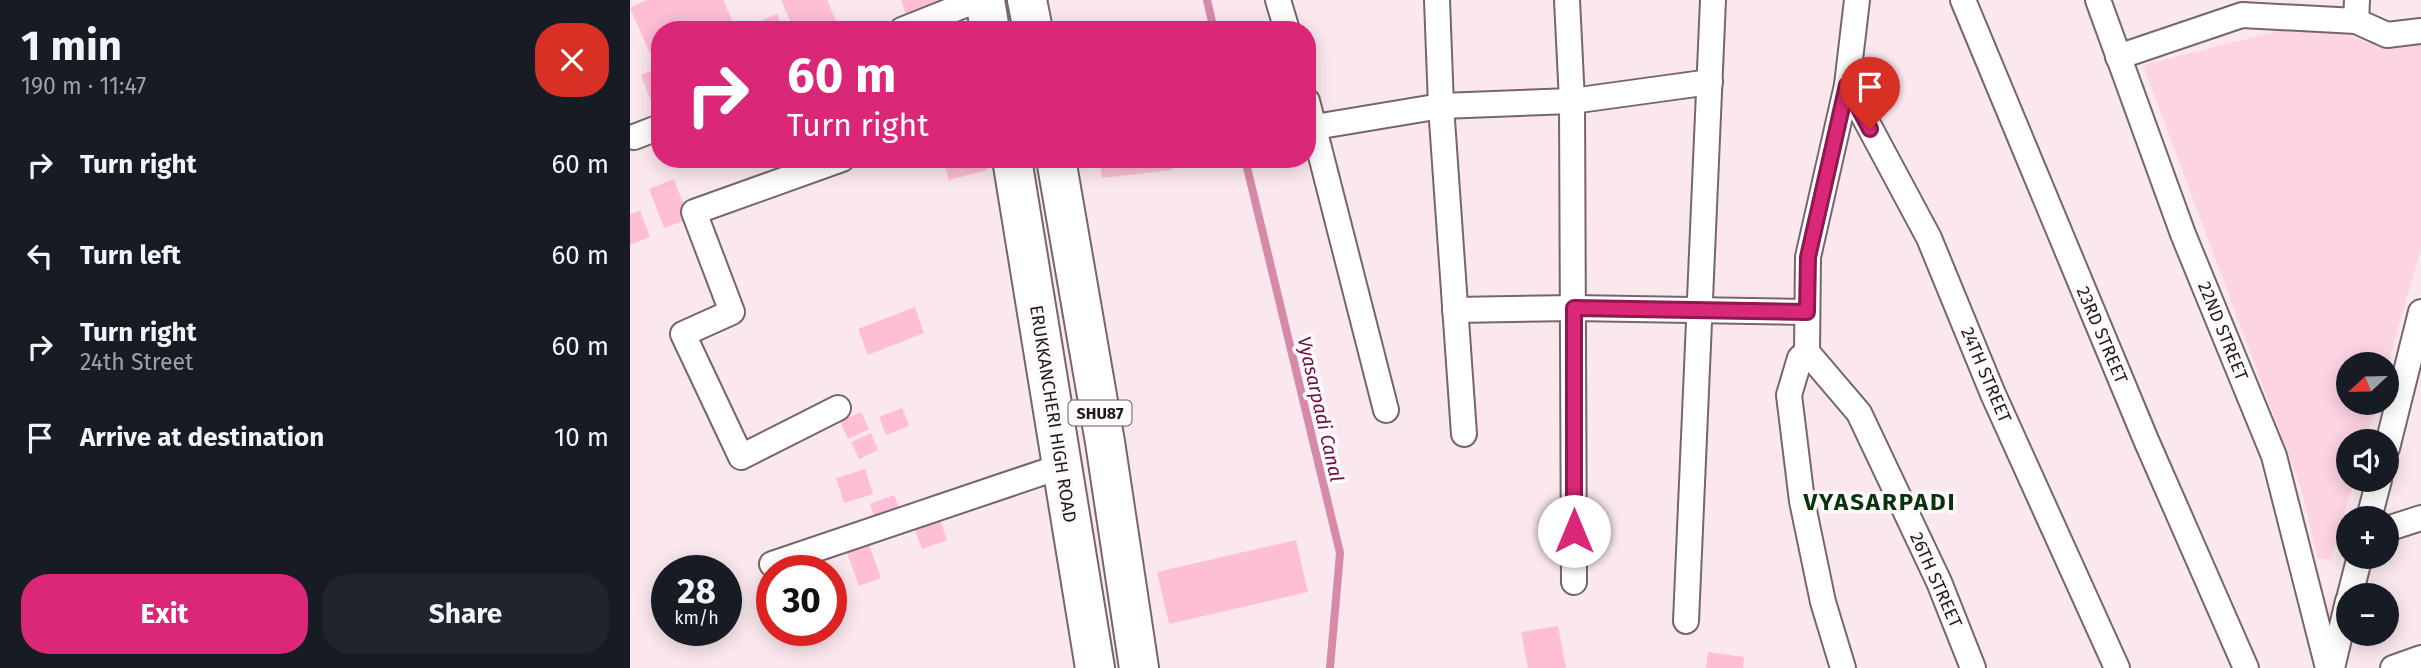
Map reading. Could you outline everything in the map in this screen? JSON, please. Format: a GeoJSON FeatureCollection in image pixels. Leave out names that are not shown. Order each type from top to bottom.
{"type":"FeatureCollection","features":[{"type":"Feature","properties":{"kind":"main road"},"geometry":{"type":"LineString","coordinates":[[985,0],[988,21]]}},
{"type":"Feature","properties":{"kind":"main road"},"geometry":{"type":"LineString","coordinates":[[1027,0],[1030,21]]}},
{"type":"Feature","properties":{"kind":"main road","name":"ERUKKANCHERI HIGH ROAD"},"geometry":{"type":"LineString","coordinates":[[1013,168],[1095,668]]}},
{"type":"Feature","properties":{"kind":"main road","name":"SHU87"},"geometry":{"type":"LineString","coordinates":[[1058,168],[1105,442],[1139,668]]}},
{"type":"Feature","properties":{"kind":"street"},"geometry":{"type":"LineString","coordinates":[[924,21],[977,0]]}},
{"type":"Feature","properties":{"kind":"street"},"geometry":{"type":"LineString","coordinates":[[1278,0],[1284,21]]}},
{"type":"Feature","properties":{"kind":"street"},"geometry":{"type":"LineString","coordinates":[[1437,0],[1441,106],[1464,434]]}},
{"type":"Feature","properties":{"kind":"street"},"geometry":{"type":"LineString","coordinates":[[1567,0],[1572,101],[1574,582]]}},
{"type":"Feature","properties":{"kind":"street"},"geometry":{"type":"LineString","coordinates":[[1686,621],[1713,0]]}},
{"type":"Feature","properties":{"kind":"street"},"geometry":{"type":"LineString","coordinates":[[1843,668],[1823,602],[1802,501],[1789,395],[1800,358],[1807,352],[1808,257],[1847,85],[1857,0]]}},
{"type":"Feature","properties":{"kind":"street","name":"23RD STREET"},"geometry":{"type":"LineString","coordinates":[[1963,0],[2140,427],[2246,668]]}},
{"type":"Feature","properties":{"kind":"street","name":"22ND STREET"},"geometry":{"type":"LineString","coordinates":[[2098,0],[2183,234],[2274,456],[2330,668]]}},
{"type":"Feature","properties":{"kind":"street"},"geometry":{"type":"LineString","coordinates":[[2118,57],[2240,7],[2356,10],[2387,35],[2421,31]]}},
{"type":"Feature","properties":{"kind":"street"},"geometry":{"type":"LineString","coordinates":[[1316,127],[1441,106],[1572,101],[1710,82]]}},
{"type":"Feature","properties":{"kind":"street","name":"24TH STREET"},"geometry":{"type":"LineString","coordinates":[[1847,85],[1929,238],[1993,394],[2117,668]]}},
{"type":"Feature","properties":{"kind":"street"},"geometry":{"type":"LineString","coordinates":[[634,137],[651,130]]}},
{"type":"Feature","properties":{"kind":"street"},"geometry":{"type":"LineString","coordinates":[[1316,131],[1386,410]]}},
{"type":"Feature","properties":{"kind":"street"},"geometry":{"type":"LineString","coordinates":[[817,168],[694,212],[732,312],[682,334],[741,457],[838,408]]}},
{"type":"Feature","properties":{"kind":"street"},"geometry":{"type":"LineString","coordinates":[[1455,310],[1574,308],[1807,312]]}},
{"type":"Feature","properties":{"kind":"street"},"geometry":{"type":"LineString","coordinates":[[2394,429],[2413,375],[2421,312]]}},
{"type":"Feature","properties":{"kind":"street","name":"26TH STREET"},"geometry":{"type":"LineString","coordinates":[[1807,352],[1859,413],[1939,582],[1973,668]]}},
{"type":"Feature","properties":{"kind":"street"},"geometry":{"type":"LineString","coordinates":[[799,555],[1062,466]]}},
{"type":"Feature","properties":{"kind":"street"},"geometry":{"type":"LineString","coordinates":[[2399,525],[2421,518]]}},
{"type":"Feature","properties":{"kind":"street"},"geometry":{"type":"LineString","coordinates":[[2330,668],[2336,646]]}},
{"type":"Feature","properties":{"kind":"street"},"geometry":{"type":"LineString","coordinates":[[2393,668],[2421,658]]}},
{"type":"Feature","properties":{"kind":"shaded area"},"geometry":{"type":"Polygon","coordinates":[[[2318,21],[2368,43],[2421,40],[2421,249],[2391,352],[2336,352],[2336,415],[2373,415],[2369,429],[2336,429],[2336,492],[2351,492],[2347,506],[2336,506],[2336,543],[2331,560],[2317,558],[2302,491],[2143,65],[2318,21]]]}},
{"type":"Feature","properties":{"kind":"building"},"geometry":{"type":"Polygon","coordinates":[[[646,0],[723,0],[732,21],[651,21],[651,55],[630,8],[646,0]]]}},
{"type":"Feature","properties":{"kind":"building"},"geometry":{"type":"Polygon","coordinates":[[[781,0],[827,0],[836,21],[790,21],[781,0]]]}},
{"type":"Feature","properties":{"kind":"building"},"geometry":{"type":"Polygon","coordinates":[[[901,0],[944,0],[946,6],[907,18],[901,0]]]}},
{"type":"Feature","properties":{"kind":"building"},"geometry":{"type":"Polygon","coordinates":[[[777,14],[780,21],[760,21],[777,14]]]}},
{"type":"Feature","properties":{"kind":"building"},"geometry":{"type":"Polygon","coordinates":[[[651,71],[651,101],[641,75],[651,71]]]}},
{"type":"Feature","properties":{"kind":"building"},"geometry":{"type":"Polygon","coordinates":[[[946,168],[986,168],[987,170],[949,180],[946,168]]]}},
{"type":"Feature","properties":{"kind":"building"},"geometry":{"type":"Polygon","coordinates":[[[1101,168],[1172,168],[1172,170],[1102,178],[1101,168]]]}},
{"type":"Feature","properties":{"kind":"building"},"geometry":{"type":"Polygon","coordinates":[[[674,179],[689,219],[664,228],[649,189],[674,179]]]}},
{"type":"Feature","properties":{"kind":"building"},"geometry":{"type":"Polygon","coordinates":[[[640,211],[650,237],[630,245],[630,214],[640,211]]]}},
{"type":"Feature","properties":{"kind":"building"},"geometry":{"type":"Polygon","coordinates":[[[915,307],[924,333],[868,355],[858,329],[915,307]]]}},
{"type":"Feature","properties":{"kind":"building"},"geometry":{"type":"Polygon","coordinates":[[[902,408],[909,426],[886,435],[879,417],[902,408]]]}},
{"type":"Feature","properties":{"kind":"building"},"geometry":{"type":"Polygon","coordinates":[[[861,412],[869,429],[848,439],[840,421],[861,412]]]}},
{"type":"Feature","properties":{"kind":"building"},"geometry":{"type":"Polygon","coordinates":[[[871,433],[878,450],[859,459],[851,442],[871,433]]]}},
{"type":"Feature","properties":{"kind":"building"},"geometry":{"type":"Polygon","coordinates":[[[865,469],[873,494],[844,503],[836,478],[865,469]]]}},
{"type":"Feature","properties":{"kind":"building"},"geometry":{"type":"Polygon","coordinates":[[[894,495],[900,511],[876,520],[870,504],[894,495]]]}},
{"type":"Feature","properties":{"kind":"building"},"geometry":{"type":"Polygon","coordinates":[[[938,514],[947,540],[922,549],[912,522],[938,514]]]}},
{"type":"Feature","properties":{"kind":"building"},"geometry":{"type":"Polygon","coordinates":[[[1296,540],[1308,592],[1169,624],[1157,572],[1296,540]]]}},
{"type":"Feature","properties":{"kind":"building"},"geometry":{"type":"Polygon","coordinates":[[[868,542],[881,578],[859,586],[846,550],[868,542]]]}},
{"type":"Feature","properties":{"kind":"building"},"geometry":{"type":"Polygon","coordinates":[[[1558,626],[1566,668],[1528,668],[1521,632],[1558,626]]]}},
{"type":"Feature","properties":{"kind":"building"},"geometry":{"type":"Polygon","coordinates":[[[1708,652],[1744,657],[1743,668],[1706,668],[1708,652]]]}},
{"type":"Feature","properties":{"kind":"waterway","name":"Vyasarpadi Canal"},"geometry":{"type":"LineString","coordinates":[[1207,0],[1212,21]]}},
{"type":"Feature","properties":{"kind":"waterway","name":"Vyasarpadi Canal"},"geometry":{"type":"LineString","coordinates":[[1247,168],[1340,553],[1330,668]]}},
{"type":"Feature","properties":{"kind":"district","name":"VYASARPADI"},"geometry":{"type":"Point","coordinates":[1880,502]}},
{"type":"Feature","properties":{"kind":"route"},"geometry":{"type":"LineString","coordinates":[[1574,531],[1574,308],[1807,312],[1808,257],[1847,85],[1870,129]]}}]}
